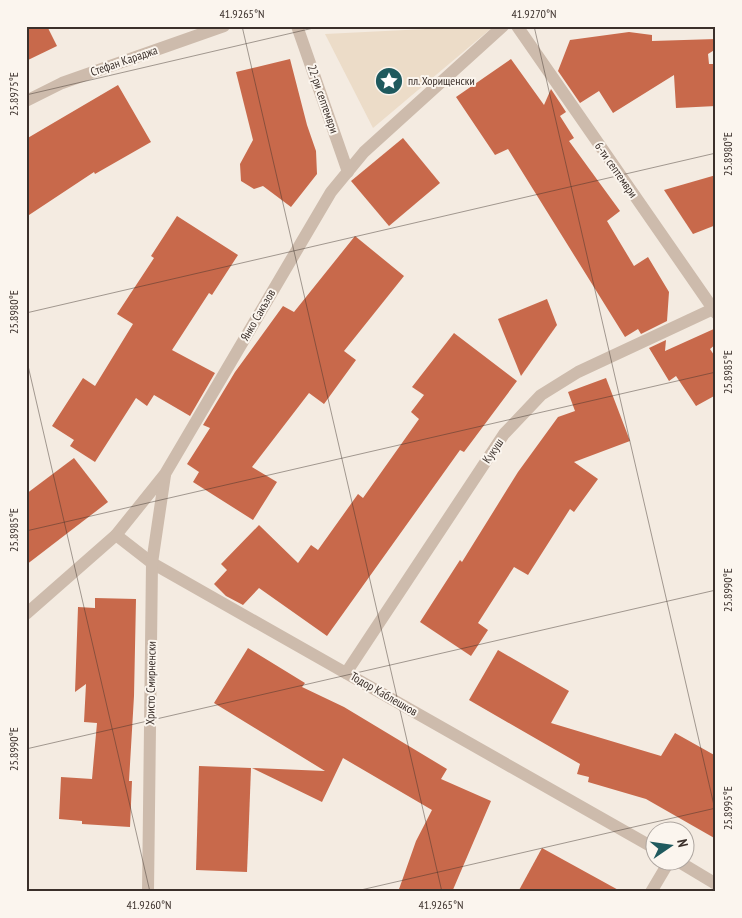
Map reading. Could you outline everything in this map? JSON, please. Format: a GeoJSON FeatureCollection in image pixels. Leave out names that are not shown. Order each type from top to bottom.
{"type":"FeatureCollection","features":[{"type":"Feature","properties":{"kind":"street","name":"Стефан Караджа"},"geometry":{"type":"LineString","coordinates":[[26,101],[62,83],[224,26]]}},
{"type":"Feature","properties":{"kind":"street","name":"22-ри септември"},"geometry":{"type":"LineString","coordinates":[[297,26],[348,172]]}},
{"type":"Feature","properties":{"kind":"street","name":"Янко Сакъзов"},"geometry":{"type":"LineString","coordinates":[[26,614],[116,535],[165,474],[330,192],[364,152],[503,26]]}},
{"type":"Feature","properties":{"kind":"street","name":"6-ти септември"},"geometry":{"type":"LineString","coordinates":[[517,26],[714,311]]}},
{"type":"Feature","properties":{"kind":"street","name":"Кукуш"},"geometry":{"type":"LineString","coordinates":[[346,673],[504,434],[541,394],[578,372],[714,311]]}},
{"type":"Feature","properties":{"kind":"street","name":"Христо Смирненски"},"geometry":{"type":"LineString","coordinates":[[148,892],[152,563],[165,474]]}},
{"type":"Feature","properties":{"kind":"street","name":"Тодор Каблешков"},"geometry":{"type":"LineString","coordinates":[[116,535],[152,563],[644,842]]}},
{"type":"Feature","properties":{"kind":"street"},"geometry":{"type":"LineString","coordinates":[[651,892],[664,870]]}},
{"type":"Feature","properties":{"kind":"street"},"geometry":{"type":"LineString","coordinates":[[693,870],[716,884]]}},
{"type":"Feature","properties":{"kind":"shaded area","name":"пл. Хорищенски"},"geometry":{"type":"Polygon","coordinates":[[[494,26],[373,128],[325,34],[494,26]]]}},
{"type":"Feature","properties":{"kind":"building"},"geometry":{"type":"Polygon","coordinates":[[[26,26],[47,26],[57,46],[26,61],[26,26]]]}},
{"type":"Feature","properties":{"kind":"building"},"geometry":{"type":"Polygon","coordinates":[[[629,32],[652,35],[652,41],[716,39],[716,49],[708,54],[709,64],[716,64],[716,106],[676,108],[674,75],[613,113],[599,91],[580,103],[558,71],[570,40],[629,32]]]}},
{"type":"Feature","properties":{"kind":"building"},"geometry":{"type":"Polygon","coordinates":[[[290,59],[307,125],[316,151],[317,174],[291,207],[263,186],[254,189],[241,181],[240,164],[253,140],[236,72],[290,59]]]}},
{"type":"Feature","properties":{"kind":"building"},"geometry":{"type":"Polygon","coordinates":[[[511,59],[544,105],[551,89],[566,112],[560,116],[574,138],[569,141],[620,211],[607,221],[634,266],[648,257],[669,292],[667,321],[641,334],[638,329],[625,337],[508,149],[495,155],[456,97],[511,59]]]}},
{"type":"Feature","properties":{"kind":"building"},"geometry":{"type":"Polygon","coordinates":[[[118,85],[151,142],[95,174],[94,172],[26,217],[26,139],[118,85]]]}},
{"type":"Feature","properties":{"kind":"building"},"geometry":{"type":"Polygon","coordinates":[[[403,138],[440,183],[389,226],[351,181],[403,138]]]}},
{"type":"Feature","properties":{"kind":"building"},"geometry":{"type":"Polygon","coordinates":[[[716,175],[716,225],[693,234],[664,190],[716,175]]]}},
{"type":"Feature","properties":{"kind":"building"},"geometry":{"type":"Polygon","coordinates":[[[177,216],[238,255],[212,295],[209,293],[172,350],[215,373],[190,416],[154,395],[147,406],[136,398],[95,462],[70,446],[74,440],[52,426],[83,378],[95,386],[133,324],[117,314],[154,258],[151,256],[177,216]]]}},
{"type":"Feature","properties":{"kind":"building"},"geometry":{"type":"Polygon","coordinates":[[[355,236],[404,276],[344,351],[356,360],[324,404],[309,393],[252,467],[277,482],[253,520],[193,482],[199,472],[187,464],[210,428],[203,425],[235,372],[283,306],[294,312],[355,236]]]}},
{"type":"Feature","properties":{"kind":"building"},"geometry":{"type":"Polygon","coordinates":[[[547,299],[557,325],[521,376],[498,319],[547,299]]]}},
{"type":"Feature","properties":{"kind":"building"},"geometry":{"type":"Polygon","coordinates":[[[716,328],[716,344],[710,349],[716,358],[716,395],[696,406],[676,376],[669,381],[649,348],[666,340],[665,351],[716,328]]]}},
{"type":"Feature","properties":{"kind":"building"},"geometry":{"type":"Polygon","coordinates":[[[454,333],[517,381],[464,452],[460,450],[327,636],[259,588],[243,605],[226,596],[214,584],[227,570],[221,564],[259,525],[298,563],[311,545],[318,550],[358,494],[363,498],[419,419],[411,412],[424,395],[412,387],[454,333]]]}},
{"type":"Feature","properties":{"kind":"building"},"geometry":{"type":"Polygon","coordinates":[[[606,378],[630,441],[574,462],[598,479],[574,512],[570,509],[528,575],[514,567],[478,623],[488,630],[471,656],[420,622],[460,560],[462,562],[518,472],[558,417],[575,411],[568,392],[606,378]]]}},
{"type":"Feature","properties":{"kind":"building"},"geometry":{"type":"Polygon","coordinates":[[[74,458],[108,502],[26,565],[26,494],[74,458]]]}},
{"type":"Feature","properties":{"kind":"building"},"geometry":{"type":"Polygon","coordinates":[[[95,598],[136,599],[134,696],[129,781],[132,781],[130,827],[82,824],[82,821],[59,819],[61,777],[92,779],[97,723],[84,722],[86,684],[75,692],[78,607],[95,608],[95,598]]]}},
{"type":"Feature","properties":{"kind":"building"},"geometry":{"type":"Polygon","coordinates":[[[248,648],[305,683],[302,687],[344,707],[447,769],[441,779],[491,801],[452,892],[398,892],[416,841],[432,810],[343,758],[322,802],[252,768],[325,771],[214,703],[248,648]]]}},
{"type":"Feature","properties":{"kind":"building"},"geometry":{"type":"Polygon","coordinates":[[[498,650],[569,691],[551,723],[661,756],[675,733],[716,756],[716,839],[694,826],[694,820],[683,820],[646,799],[588,782],[589,777],[577,774],[580,764],[469,700],[498,650]]]}},
{"type":"Feature","properties":{"kind":"building"},"geometry":{"type":"Polygon","coordinates":[[[199,766],[251,768],[247,872],[196,870],[199,766]]]}},
{"type":"Feature","properties":{"kind":"building"},"geometry":{"type":"Polygon","coordinates":[[[542,848],[622,892],[518,892],[542,848]]]}},
{"type":"Feature","properties":{"kind":"place","name":"пл. Хорищенски"},"geometry":{"type":"Point","coordinates":[389,81]}}]}
